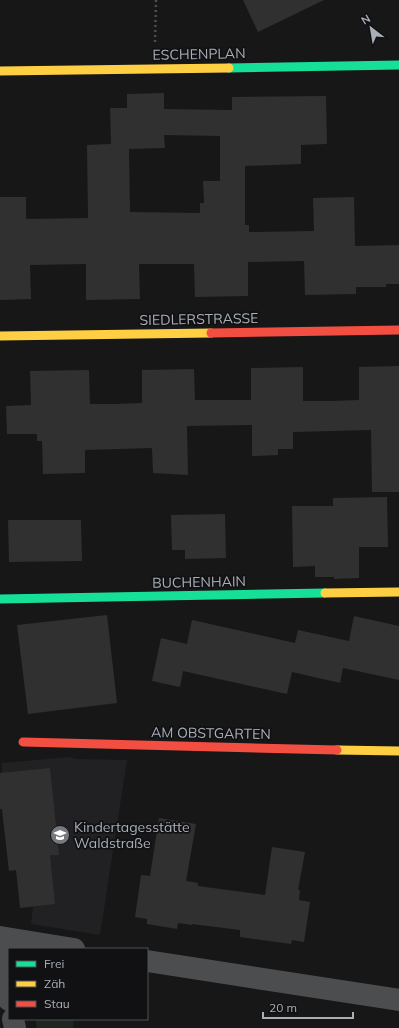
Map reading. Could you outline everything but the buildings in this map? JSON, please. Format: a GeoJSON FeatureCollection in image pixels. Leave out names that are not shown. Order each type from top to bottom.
{"type":"FeatureCollection","features":[{"type":"Feature","properties":{"kind":"street","name":"ESCHENPLAN"},"geometry":{"type":"LineString","coordinates":[[0,71],[399,65]]}},
{"type":"Feature","properties":{"kind":"street","name":"SIEDLERSTRASSE"},"geometry":{"type":"LineString","coordinates":[[0,336],[399,330]]}},
{"type":"Feature","properties":{"kind":"street","name":"BUCHENHAIN"},"geometry":{"type":"LineString","coordinates":[[0,599],[399,592]]}},
{"type":"Feature","properties":{"kind":"street","name":"AM OBSTGARTEN"},"geometry":{"type":"LineString","coordinates":[[23,742],[399,751]]}},
{"type":"Feature","properties":{"kind":"street"},"geometry":{"type":"LineString","coordinates":[[0,937],[68,948]]}},
{"type":"Feature","properties":{"kind":"street"},"geometry":{"type":"LineString","coordinates":[[0,954],[8,995]]}},
{"type":"Feature","properties":{"kind":"street"},"geometry":{"type":"LineString","coordinates":[[148,960],[399,1000]]}},
{"type":"Feature","properties":{"kind":"path"},"geometry":{"type":"LineString","coordinates":[[154,69],[156,0]]}},
{"type":"Feature","properties":{"kind":"shaded area","name":"Kindertagesstätte Waldstraße"},"geometry":{"type":"Polygon","coordinates":[[[70,757],[76,759],[127,760],[100,935],[31,924],[33,907],[16,870],[9,871],[0,794],[0,773],[2,772],[2,763],[70,757]]]}},
{"type":"Feature","properties":{"kind":"shaded area"},"geometry":{"type":"Polygon","coordinates":[[[35,1020],[74,1020],[73,1028],[37,1028],[35,1020]]]}},
{"type":"Feature","properties":{"kind":"traffic: fast"},"geometry":{"type":"LineString","coordinates":[[229,68],[399,65]]}},
{"type":"Feature","properties":{"kind":"traffic: fast"},"geometry":{"type":"LineString","coordinates":[[0,599],[325,593]]}},
{"type":"Feature","properties":{"kind":"traffic: slow"},"geometry":{"type":"LineString","coordinates":[[0,71],[229,68]]}},
{"type":"Feature","properties":{"kind":"traffic: slow"},"geometry":{"type":"LineString","coordinates":[[0,336],[211,333]]}},
{"type":"Feature","properties":{"kind":"traffic: slow"},"geometry":{"type":"LineString","coordinates":[[325,593],[399,592]]}},
{"type":"Feature","properties":{"kind":"traffic: slow"},"geometry":{"type":"LineString","coordinates":[[337,750],[399,751]]}},
{"type":"Feature","properties":{"kind":"traffic: jam"},"geometry":{"type":"LineString","coordinates":[[211,333],[399,330]]}},
{"type":"Feature","properties":{"kind":"traffic: jam"},"geometry":{"type":"LineString","coordinates":[[23,742],[337,750]]}},
{"type":"Feature","properties":{"kind":"place","name":"Kindertagesstätte Waldstraße"},"geometry":{"type":"Point","coordinates":[60,835]}}]}
